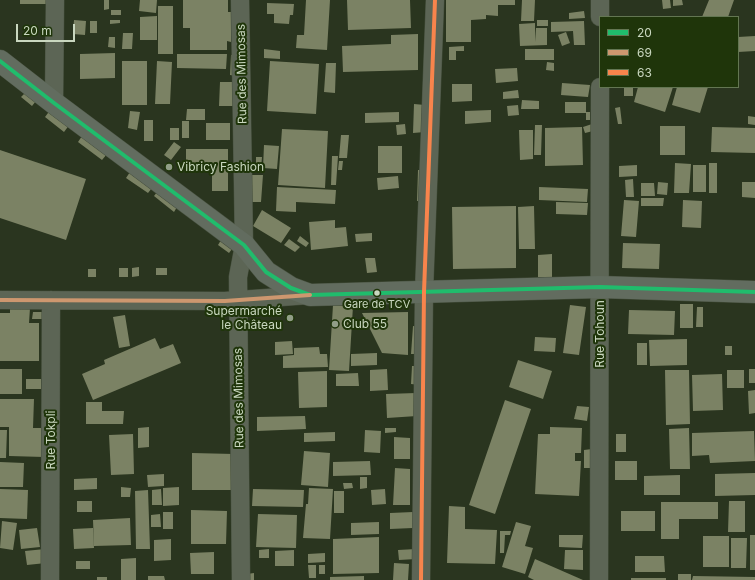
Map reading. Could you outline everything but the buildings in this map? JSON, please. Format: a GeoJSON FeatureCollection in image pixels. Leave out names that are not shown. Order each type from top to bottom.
{"type":"FeatureCollection","features":[{"type":"Feature","properties":{"kind":"main road"},"geometry":{"type":"LineString","coordinates":[[0,61],[244,244],[266,272],[291,288],[310,295],[600,287],[755,292]]}},
{"type":"Feature","properties":{"kind":"street"},"geometry":{"type":"LineString","coordinates":[[54,103],[55,0]]}},
{"type":"Feature","properties":{"kind":"street","name":"Rue des Mimosas"},"geometry":{"type":"LineString","coordinates":[[240,0],[244,244],[238,276],[241,580]]}},
{"type":"Feature","properties":{"kind":"street"},"geometry":{"type":"LineString","coordinates":[[421,580],[424,292],[435,0]]}},
{"type":"Feature","properties":{"kind":"street"},"geometry":{"type":"LineString","coordinates":[[600,0],[600,16]]}},
{"type":"Feature","properties":{"kind":"street","name":"Rue Tohoun"},"geometry":{"type":"LineString","coordinates":[[599,580],[600,88]]}},
{"type":"Feature","properties":{"kind":"street"},"geometry":{"type":"LineString","coordinates":[[0,300],[238,301],[310,295]]}},
{"type":"Feature","properties":{"kind":"street","name":"Rue Tokpli"},"geometry":{"type":"LineString","coordinates":[[50,580],[51,300]]}},
{"type":"Feature","properties":{"kind":"transit line","name":"63"},"geometry":{"type":"LineString","coordinates":[[421,580],[424,292],[435,0]]}},
{"type":"Feature","properties":{"kind":"transit line","name":"20"},"geometry":{"type":"LineString","coordinates":[[0,61],[244,245],[266,272],[291,288],[310,295],[600,287],[755,292]]}},
{"type":"Feature","properties":{"kind":"transit line","name":"69"},"geometry":{"type":"LineString","coordinates":[[0,300],[225,301],[310,295]]}},
{"type":"Feature","properties":{"kind":"place","name":"Vibricy Fashion"},"geometry":{"type":"Point","coordinates":[169,167]}},
{"type":"Feature","properties":{"kind":"place","name":"Gare de TCV"},"geometry":{"type":"Point","coordinates":[377,293]}},
{"type":"Feature","properties":{"kind":"place","name":"Supermarché le Château"},"geometry":{"type":"Point","coordinates":[290,318]}},
{"type":"Feature","properties":{"kind":"place","name":"Club 55"},"geometry":{"type":"Point","coordinates":[335,324]}}]}
